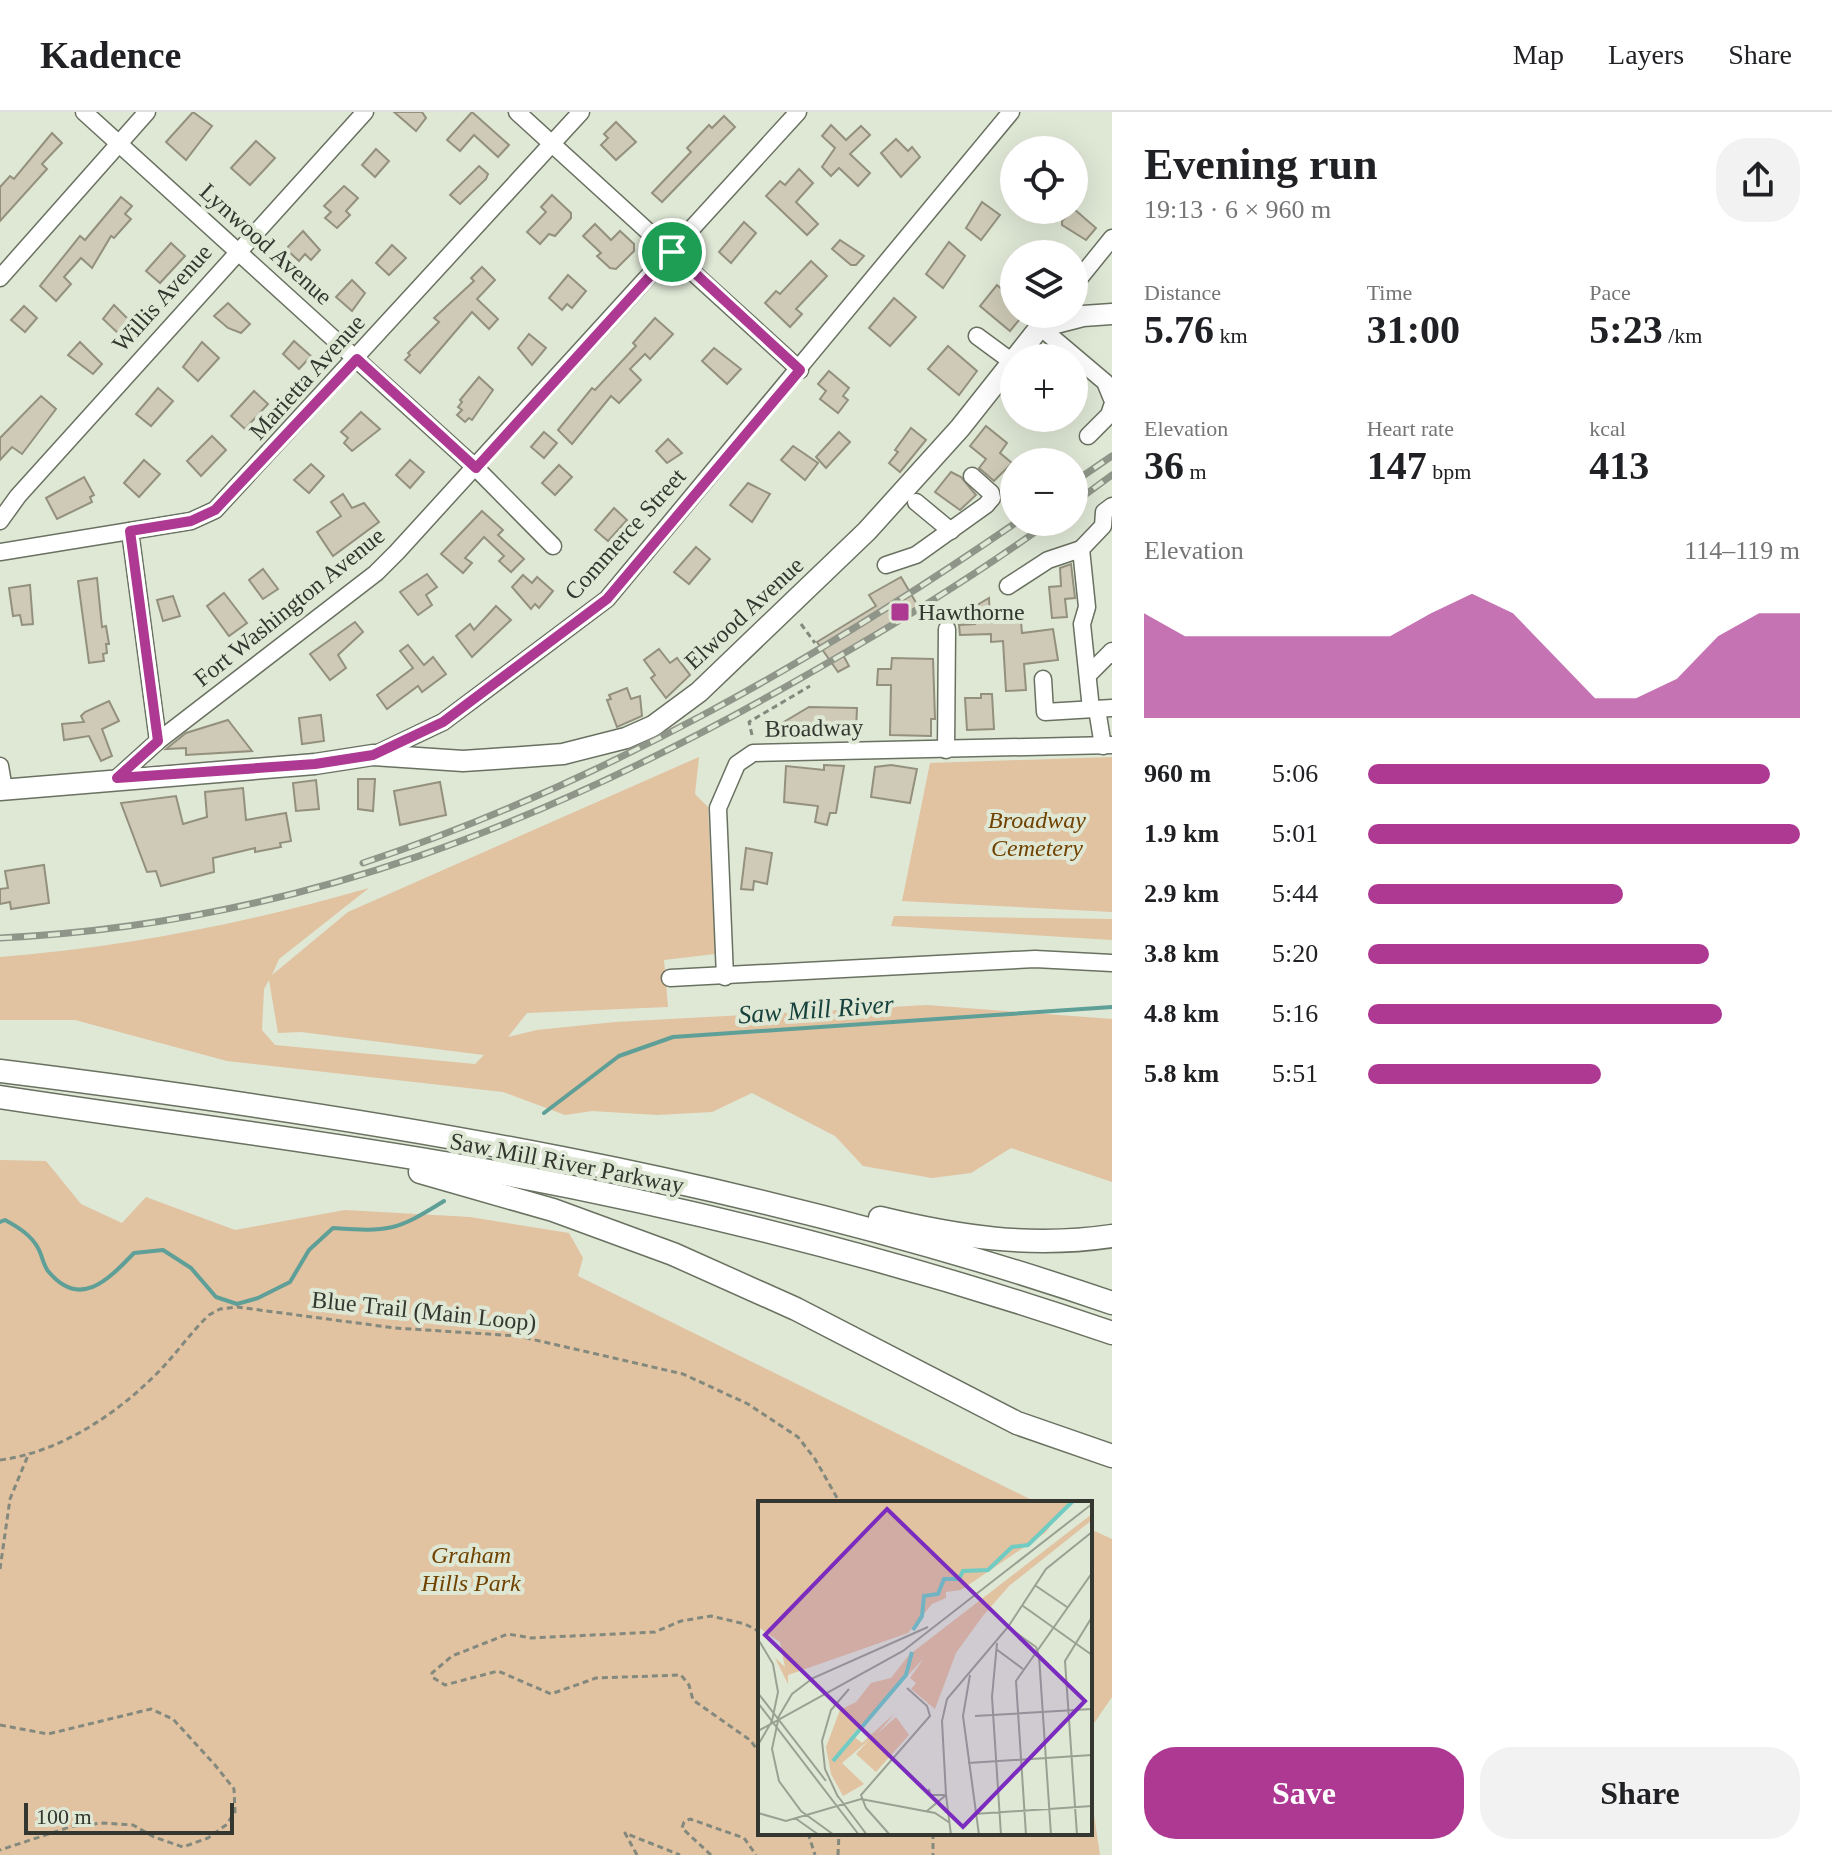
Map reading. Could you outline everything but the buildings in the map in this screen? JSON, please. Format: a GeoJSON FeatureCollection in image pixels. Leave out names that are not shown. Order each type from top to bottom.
{"type":"FeatureCollection","features":[{"type":"Feature","properties":{"kind":"highway","name":"Saw Mill River Parkway"},"geometry":{"type":"LineString","coordinates":[[0,1071],[321,1114],[574,1159],[800,1211],[1112,1303]]}},
{"type":"Feature","properties":{"kind":"highway","name":"Saw Mill River Parkway"},"geometry":{"type":"LineString","coordinates":[[0,1097],[547,1183],[739,1226],[911,1271],[1112,1333]]}},
{"type":"Feature","properties":{"kind":"highway"},"geometry":{"type":"LineString","coordinates":[[357,1151],[553,1210],[673,1254],[796,1309],[1017,1423],[1112,1456]]}},
{"type":"Feature","properties":{"kind":"highway"},"geometry":{"type":"LineString","coordinates":[[574,1159],[803,1199],[977,1239],[1059,1241],[1112,1236]]}},
{"type":"Feature","properties":{"kind":"main road"},"geometry":{"type":"LineString","coordinates":[[1088,316],[1112,314]]}},
{"type":"Feature","properties":{"kind":"main road","name":"Elwood Avenue"},"geometry":{"type":"LineString","coordinates":[[1026,344],[1040,328]]}},
{"type":"Feature","properties":{"kind":"main road","name":"Elwood Avenue"},"geometry":{"type":"LineString","coordinates":[[373,755],[463,761],[563,754],[599,746],[653,726],[677,711],[720,673],[867,531],[960,428],[1000,375]]}},
{"type":"Feature","properties":{"kind":"main road","name":"Commerce Street"},"geometry":{"type":"LineString","coordinates":[[2,790],[117,778],[315,764],[373,755]]}},
{"type":"Feature","properties":{"kind":"street","name":"Lynwood Avenue"},"geometry":{"type":"LineString","coordinates":[[84,112],[476,468],[553,546]]}},
{"type":"Feature","properties":{"kind":"street"},"geometry":{"type":"LineString","coordinates":[[0,278],[147,112]]}},
{"type":"Feature","properties":{"kind":"street","name":"Willis Avenue"},"geometry":{"type":"LineString","coordinates":[[0,521],[18,496],[365,112]]}},
{"type":"Feature","properties":{"kind":"street"},"geometry":{"type":"LineString","coordinates":[[517,112],[800,370]]}},
{"type":"Feature","properties":{"kind":"street","name":"Marietta Avenue"},"geometry":{"type":"LineString","coordinates":[[0,552],[191,521],[215,510],[581,112]]}},
{"type":"Feature","properties":{"kind":"street","name":"Fort Washington Avenue"},"geometry":{"type":"LineString","coordinates":[[117,778],[158,741],[376,573],[476,468],[798,112]]}},
{"type":"Feature","properties":{"kind":"street","name":"Commerce Street"},"geometry":{"type":"LineString","coordinates":[[373,755],[443,722],[607,599],[800,370],[1002,116]]}},
{"type":"Feature","properties":{"kind":"street"},"geometry":{"type":"LineString","coordinates":[[1088,268],[1112,238]]}},
{"type":"Feature","properties":{"kind":"street"},"geometry":{"type":"LineString","coordinates":[[1053,328],[1105,382],[1112,399]]}},
{"type":"Feature","properties":{"kind":"street"},"geometry":{"type":"LineString","coordinates":[[977,336],[1000,353]]}},
{"type":"Feature","properties":{"kind":"street"},"geometry":{"type":"LineString","coordinates":[[1088,436],[1109,415],[1112,406]]}},
{"type":"Feature","properties":{"kind":"street"},"geometry":{"type":"LineString","coordinates":[[886,565],[916,555],[992,498],[991,493],[972,476]]}},
{"type":"Feature","properties":{"kind":"street"},"geometry":{"type":"LineString","coordinates":[[916,502],[951,531]]}},
{"type":"Feature","properties":{"kind":"street"},"geometry":{"type":"LineString","coordinates":[[1008,586],[1048,560],[1081,549],[1107,531],[1104,512],[1112,506]]}},
{"type":"Feature","properties":{"kind":"street"},"geometry":{"type":"LineString","coordinates":[[130,531],[158,741]]}},
{"type":"Feature","properties":{"kind":"street"},"geometry":{"type":"LineString","coordinates":[[1081,549],[1088,675],[1100,709],[1107,746]]}},
{"type":"Feature","properties":{"kind":"street"},"geometry":{"type":"LineString","coordinates":[[946,750],[947,629]]}},
{"type":"Feature","properties":{"kind":"street"},"geometry":{"type":"LineString","coordinates":[[1088,675],[1112,651]]}},
{"type":"Feature","properties":{"kind":"street"},"geometry":{"type":"LineString","coordinates":[[1043,679],[1045,712],[1100,709]]}},
{"type":"Feature","properties":{"kind":"street","name":"Broadway"},"geometry":{"type":"LineString","coordinates":[[725,977],[718,808],[737,764],[753,753],[1107,746]]}},
{"type":"Feature","properties":{"kind":"street"},"geometry":{"type":"LineString","coordinates":[[0,766],[2,790]]}},
{"type":"Feature","properties":{"kind":"street"},"geometry":{"type":"LineString","coordinates":[[670,978],[1035,959],[1112,963]]}},
{"type":"Feature","properties":{"kind":"path"},"geometry":{"type":"LineString","coordinates":[[801,624],[815,643]]}},
{"type":"Feature","properties":{"kind":"path"},"geometry":{"type":"LineString","coordinates":[[752,735],[749,722],[810,686]]}},
{"type":"Feature","properties":{"kind":"path","name":"Blue Trail (Main Loop)"},"geometry":{"type":"LineString","coordinates":[[0,1460],[30,1453],[79,1433],[148,1382],[209,1315],[220,1309],[237,1307],[395,1328],[518,1336],[683,1374],[748,1404],[798,1437],[815,1459],[839,1501]]}},
{"type":"Feature","properties":{"kind":"path"},"geometry":{"type":"LineString","coordinates":[[0,1569],[10,1499],[30,1453]]}},
{"type":"Feature","properties":{"kind":"path"},"geometry":{"type":"LineString","coordinates":[[758,1631],[745,1624],[711,1616],[681,1621],[655,1632],[531,1638],[508,1634],[452,1656],[432,1677],[445,1685],[498,1671],[551,1694],[596,1678],[681,1675],[689,1685],[693,1700],[750,1740],[758,1750]]}},
{"type":"Feature","properties":{"kind":"path"},"geometry":{"type":"LineString","coordinates":[[0,1725],[48,1734],[151,1709],[173,1719],[215,1765],[234,1789],[235,1812],[226,1825],[208,1838],[183,1847],[154,1837],[133,1825],[103,1823],[73,1826],[0,1850]]}},
{"type":"Feature","properties":{"kind":"path"},"geometry":{"type":"LineString","coordinates":[[711,1855],[682,1828],[684,1822],[690,1819],[698,1821],[744,1838],[756,1855]]}},
{"type":"Feature","properties":{"kind":"path"},"geometry":{"type":"LineString","coordinates":[[637,1855],[625,1833],[680,1855]]}},
{"type":"Feature","properties":{"kind":"path"},"geometry":{"type":"LineString","coordinates":[[809,1835],[815,1855]]}},
{"type":"Feature","properties":{"kind":"path"},"geometry":{"type":"LineString","coordinates":[[838,1855],[839,1835]]}},
{"type":"Feature","properties":{"kind":"green space"},"geometry":{"type":"Polygon","coordinates":[[[699,757],[695,794],[708,807],[715,954],[664,960],[668,1007],[527,1013],[508,1037],[537,1030],[615,1022],[927,1005],[1112,1019],[1112,1182],[1011,1148],[971,1173],[932,1178],[863,1166],[835,1136],[752,1093],[712,1112],[657,1115],[592,1111],[565,1115],[503,1092],[227,1061],[75,1020],[0,1020],[0,957],[94,947],[186,932],[369,888],[279,959],[272,975],[348,912],[699,757]],[[269,980],[264,989],[262,1030],[275,1045],[475,1064],[484,1055],[301,1032],[278,1033],[269,980]]]}},
{"type":"Feature","properties":{"kind":"green space","name":"Broadway Cemetery"},"geometry":{"type":"Polygon","coordinates":[[[1112,757],[1112,912],[902,901],[930,763],[1112,757]]]}},
{"type":"Feature","properties":{"kind":"green space"},"geometry":{"type":"Polygon","coordinates":[[[894,916],[1112,919],[1112,940],[891,926],[894,916]]]}},
{"type":"Feature","properties":{"kind":"green space","name":"Graham Hills Park"},"geometry":{"type":"Polygon","coordinates":[[[0,1160],[46,1161],[81,1204],[122,1223],[146,1197],[235,1230],[345,1210],[470,1217],[569,1233],[583,1258],[578,1276],[1034,1501],[758,1501],[758,1835],[1092,1835],[1092,1801],[1100,1855],[0,1855],[0,1160]]]}},
{"type":"Feature","properties":{"kind":"green space"},"geometry":{"type":"Polygon","coordinates":[[[1092,1530],[1112,1539],[1112,1697],[1092,1726],[1092,1530]]]}},
{"type":"Feature","properties":{"kind":"waterway","name":"Saw Mill River"},"geometry":{"type":"LineString","coordinates":[[544,1113],[619,1056],[673,1037],[1112,1007]]}},
{"type":"Feature","properties":{"kind":"waterway","name":"Saw Mill River"},"geometry":{"type":"LineString","coordinates":[[0,1222],[5,1220],[28,1235],[38,1248],[48,1271],[60,1283],[71,1288],[82,1290],[104,1281],[134,1253],[163,1250],[191,1268],[216,1297],[237,1304],[258,1298],[290,1282],[309,1250],[333,1228],[367,1230],[392,1227],[444,1201]]}},
{"type":"Feature","properties":{"kind":"railway"},"geometry":{"type":"LineString","coordinates":[[1088,472],[1112,456]]}},
{"type":"Feature","properties":{"kind":"railway"},"geometry":{"type":"LineString","coordinates":[[1088,493],[1112,475]]}},
{"type":"Feature","properties":{"kind":"railway"},"geometry":{"type":"LineString","coordinates":[[363,863],[535,797],[702,716],[862,623],[1000,533]]}},
{"type":"Feature","properties":{"kind":"railway"},"geometry":{"type":"LineString","coordinates":[[0,938],[109,929],[214,912],[317,887],[417,857],[516,820],[612,777],[803,677],[928,603],[1029,536]]}},
{"type":"Feature","properties":{"kind":"place","name":"Hawthorne"},"geometry":{"type":"Point","coordinates":[900,612]}},
{"type":"Feature","properties":{"kind":"route"},"geometry":{"type":"LineString","coordinates":[[672,252],[800,370],[607,599],[562,637],[443,722],[373,755],[315,764],[117,778],[158,741],[130,531],[191,521],[215,510],[357,359],[476,468],[672,252]]}}]}
